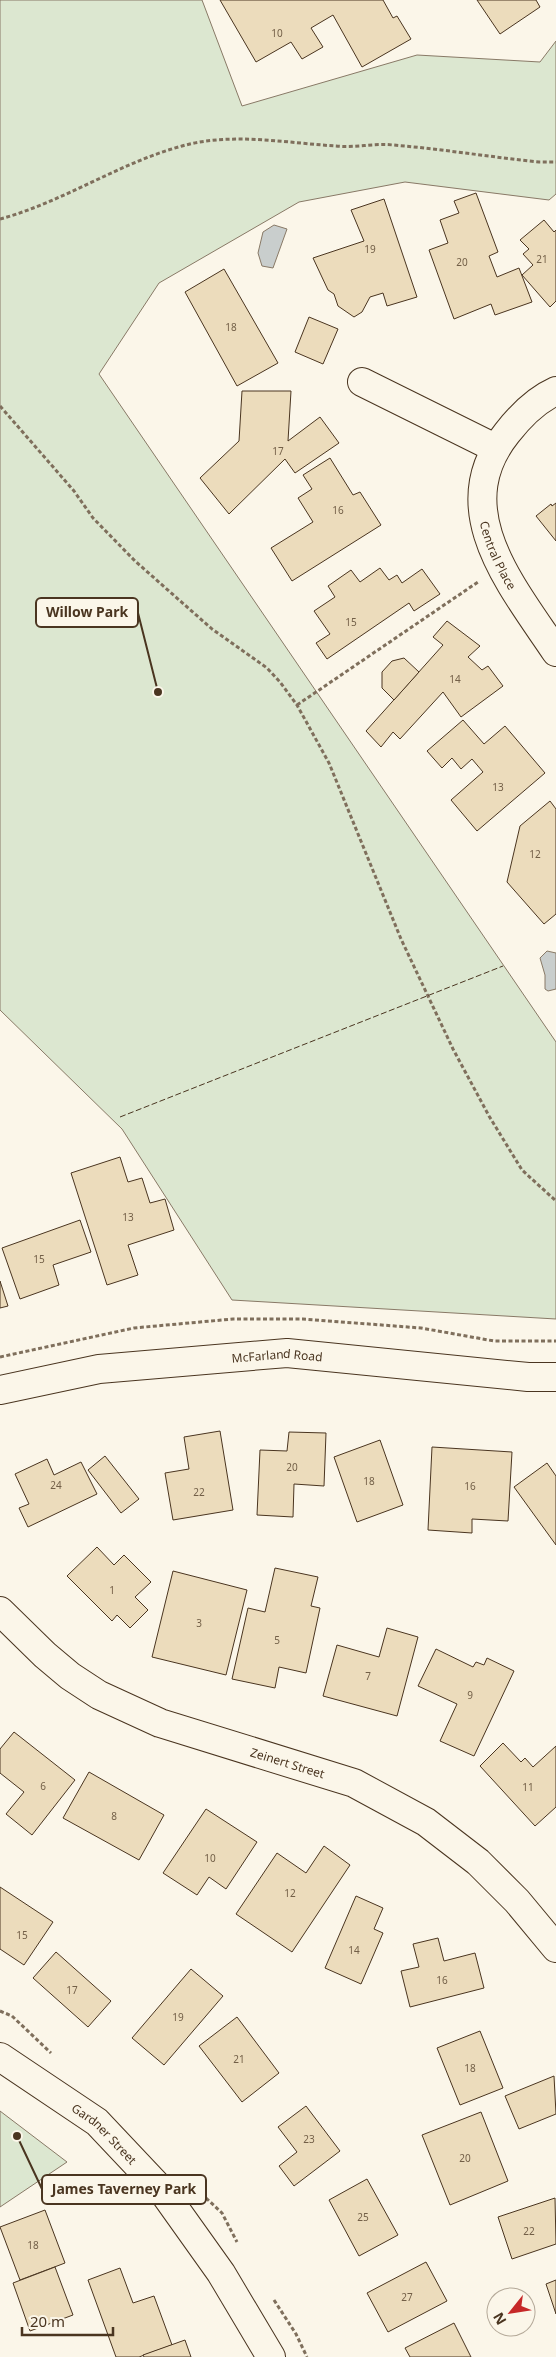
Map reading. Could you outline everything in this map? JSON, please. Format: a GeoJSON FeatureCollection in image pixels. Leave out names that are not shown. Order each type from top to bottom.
{"type":"FeatureCollection","features":[{"type":"Feature","properties":{"kind":"street"},"geometry":{"type":"LineString","coordinates":[[362,382],[495,448]]}},
{"type":"Feature","properties":{"kind":"street","name":"Central Place"},"geometry":{"type":"LineString","coordinates":[[556,391],[522,413],[495,448],[484,474],[483,500],[486,533],[501,567],[556,652]]}},
{"type":"Feature","properties":{"kind":"street","name":"McFarland Road"},"geometry":{"type":"LineString","coordinates":[[0,1390],[100,1369],[287,1353],[528,1377],[556,1377]]}},
{"type":"Feature","properties":{"kind":"street","name":"Zeinert Street"},"geometry":{"type":"LineString","coordinates":[[0,1610],[58,1665],[99,1695],[160,1723],[354,1783],[426,1822],[478,1862],[518,1901],[556,1948]]}},
{"type":"Feature","properties":{"kind":"street","name":"Gardner Street"},"geometry":{"type":"LineString","coordinates":[[0,2057],[97,2122],[164,2194],[221,2273],[271,2357]]}},
{"type":"Feature","properties":{"kind":"path"},"geometry":{"type":"LineString","coordinates":[[0,218],[32,208],[140,161],[182,146],[210,140],[240,139],[340,147],[390,145],[539,162],[556,162]]}},
{"type":"Feature","properties":{"kind":"path"},"geometry":{"type":"LineString","coordinates":[[0,406],[74,492],[93,518],[129,555],[169,593],[212,628],[267,668],[297,705],[329,763],[401,939],[453,1049],[489,1116],[522,1170],[556,1201]]}},
{"type":"Feature","properties":{"kind":"path"},"geometry":{"type":"LineString","coordinates":[[297,705],[501,567]]}},
{"type":"Feature","properties":{"kind":"green space"},"geometry":{"type":"Polygon","coordinates":[[[0,0],[202,0],[242,106],[417,55],[540,62],[556,41],[556,194],[549,200],[405,182],[299,202],[159,283],[99,374],[556,1042],[556,1319],[232,1300],[122,1129],[0,1010],[0,0]]]}},
{"type":"Feature","properties":{"kind":"green space"},"geometry":{"type":"Polygon","coordinates":[[[0,2111],[67,2162],[0,2207],[0,2111]]]}},
{"type":"Feature","properties":{"kind":"shaded area"},"geometry":{"type":"Polygon","coordinates":[[[274,225],[287,229],[273,268],[262,266],[258,253],[263,232],[274,225]]]}},
{"type":"Feature","properties":{"kind":"shaded area"},"geometry":{"type":"Polygon","coordinates":[[[547,951],[556,953],[556,989],[548,991],[545,989],[545,975],[540,958],[547,951]]]}},
{"type":"Feature","properties":{"kind":"building"},"geometry":{"type":"Polygon","coordinates":[[[220,0],[383,0],[393,18],[397,16],[411,39],[362,67],[333,15],[311,28],[323,47],[302,59],[291,42],[256,62],[220,0]]]}},
{"type":"Feature","properties":{"kind":"building"},"geometry":{"type":"Polygon","coordinates":[[[477,0],[536,0],[540,7],[500,34],[477,0]]]}},
{"type":"Feature","properties":{"kind":"building"},"geometry":{"type":"Polygon","coordinates":[[[476,193],[498,252],[489,256],[497,277],[519,268],[532,302],[495,315],[491,304],[454,319],[429,250],[448,243],[440,220],[459,213],[454,201],[476,193]]]}},
{"type":"Feature","properties":{"kind":"building"},"geometry":{"type":"Polygon","coordinates":[[[384,199],[417,297],[387,306],[383,293],[370,297],[362,312],[354,317],[338,306],[334,294],[328,290],[313,258],[364,241],[351,210],[384,199]]]}},
{"type":"Feature","properties":{"kind":"building"},"geometry":{"type":"Polygon","coordinates":[[[544,220],[554,232],[556,230],[556,301],[550,307],[522,275],[533,265],[523,254],[529,249],[520,240],[544,220]]]}},
{"type":"Feature","properties":{"kind":"building"},"geometry":{"type":"Polygon","coordinates":[[[224,269],[278,363],[237,386],[185,292],[224,269]]]}},
{"type":"Feature","properties":{"kind":"building"},"geometry":{"type":"Polygon","coordinates":[[[309,317],[338,329],[323,364],[295,352],[309,317]]]}},
{"type":"Feature","properties":{"kind":"building"},"geometry":{"type":"Polygon","coordinates":[[[242,391],[291,391],[288,441],[320,417],[339,443],[295,473],[285,459],[229,514],[200,478],[239,441],[242,391]]]}},
{"type":"Feature","properties":{"kind":"building"},"geometry":{"type":"Polygon","coordinates":[[[330,458],[353,495],[360,492],[381,525],[292,581],[271,548],[313,522],[298,498],[312,489],[303,475],[330,458]]]}},
{"type":"Feature","properties":{"kind":"building"},"geometry":{"type":"Polygon","coordinates":[[[556,503],[556,541],[536,516],[551,504],[552,506],[556,503]]]}},
{"type":"Feature","properties":{"kind":"building"},"geometry":{"type":"Polygon","coordinates":[[[380,568],[389,580],[397,575],[402,583],[422,569],[440,594],[414,611],[409,603],[327,659],[316,643],[330,634],[314,611],[335,597],[328,586],[351,570],[360,582],[380,568]]]}},
{"type":"Feature","properties":{"kind":"building"},"geometry":{"type":"Polygon","coordinates":[[[447,621],[480,646],[468,657],[482,670],[488,666],[503,686],[461,717],[443,692],[400,739],[393,732],[381,747],[366,731],[443,645],[433,637],[447,621]]]}},
{"type":"Feature","properties":{"kind":"building"},"geometry":{"type":"Polygon","coordinates":[[[404,658],[419,672],[394,700],[382,688],[382,672],[392,661],[404,658]]]}},
{"type":"Feature","properties":{"kind":"building"},"geometry":{"type":"Polygon","coordinates":[[[463,720],[484,744],[505,726],[545,773],[477,831],[451,800],[483,772],[472,759],[461,769],[452,758],[442,768],[427,751],[463,720]]]}},
{"type":"Feature","properties":{"kind":"building"},"geometry":{"type":"Polygon","coordinates":[[[550,801],[556,809],[556,914],[544,924],[507,882],[520,826],[550,801]]]}},
{"type":"Feature","properties":{"kind":"building"},"geometry":{"type":"Polygon","coordinates":[[[120,1157],[128,1182],[142,1178],[150,1203],[165,1199],[174,1230],[128,1245],[138,1275],[107,1285],[71,1173],[120,1157]]]}},
{"type":"Feature","properties":{"kind":"building"},"geometry":{"type":"Polygon","coordinates":[[[80,1220],[91,1252],[53,1265],[59,1285],[20,1299],[2,1248],[80,1220]]]}},
{"type":"Feature","properties":{"kind":"building"},"geometry":{"type":"Polygon","coordinates":[[[0,1281],[8,1306],[0,1308],[0,1281]]]}},
{"type":"Feature","properties":{"kind":"building"},"geometry":{"type":"Polygon","coordinates":[[[220,1431],[233,1510],[173,1520],[165,1473],[189,1469],[184,1437],[220,1431]]]}},
{"type":"Feature","properties":{"kind":"building"},"geometry":{"type":"Polygon","coordinates":[[[289,1432],[326,1433],[324,1486],[294,1484],[293,1517],[257,1515],[260,1450],[287,1451],[289,1432]]]}},
{"type":"Feature","properties":{"kind":"building"},"geometry":{"type":"Polygon","coordinates":[[[380,1440],[403,1505],[357,1522],[334,1457],[380,1440]]]}},
{"type":"Feature","properties":{"kind":"building"},"geometry":{"type":"Polygon","coordinates":[[[432,1447],[512,1452],[508,1521],[472,1519],[472,1533],[428,1530],[432,1447]]]}},
{"type":"Feature","properties":{"kind":"building"},"geometry":{"type":"Polygon","coordinates":[[[105,1456],[139,1499],[121,1513],[88,1470],[105,1456]]]}},
{"type":"Feature","properties":{"kind":"building"},"geometry":{"type":"Polygon","coordinates":[[[47,1459],[54,1475],[81,1462],[97,1494],[28,1527],[19,1508],[29,1504],[15,1474],[47,1459]]]}},
{"type":"Feature","properties":{"kind":"building"},"geometry":{"type":"Polygon","coordinates":[[[547,1463],[556,1476],[556,1545],[514,1487],[547,1463]]]}},
{"type":"Feature","properties":{"kind":"building"},"geometry":{"type":"Polygon","coordinates":[[[97,1547],[114,1565],[124,1555],[151,1582],[135,1597],[148,1610],[130,1628],[117,1615],[112,1621],[67,1576],[97,1547]]]}},
{"type":"Feature","properties":{"kind":"building"},"geometry":{"type":"Polygon","coordinates":[[[275,1568],[318,1577],[311,1606],[320,1608],[306,1673],[279,1667],[275,1688],[232,1679],[248,1608],[265,1612],[275,1568]]]}},
{"type":"Feature","properties":{"kind":"building"},"geometry":{"type":"Polygon","coordinates":[[[173,1571],[247,1590],[226,1675],[152,1657],[173,1571]]]}},
{"type":"Feature","properties":{"kind":"building"},"geometry":{"type":"Polygon","coordinates":[[[387,1628],[418,1637],[397,1716],[323,1696],[337,1645],[379,1657],[387,1628]]]}},
{"type":"Feature","properties":{"kind":"building"},"geometry":{"type":"Polygon","coordinates":[[[436,1649],[473,1667],[476,1662],[484,1665],[487,1658],[514,1671],[474,1756],[440,1741],[457,1704],[418,1686],[436,1649]]]}},
{"type":"Feature","properties":{"kind":"building"},"geometry":{"type":"Polygon","coordinates":[[[14,1732],[75,1780],[32,1835],[6,1814],[24,1792],[0,1773],[0,1749],[14,1732]]]}},
{"type":"Feature","properties":{"kind":"building"},"geometry":{"type":"Polygon","coordinates":[[[503,1743],[521,1762],[525,1758],[533,1767],[556,1746],[556,1807],[535,1826],[480,1766],[503,1743]]]}},
{"type":"Feature","properties":{"kind":"building"},"geometry":{"type":"Polygon","coordinates":[[[89,1772],[164,1815],[139,1860],[63,1818],[89,1772]]]}},
{"type":"Feature","properties":{"kind":"building"},"geometry":{"type":"Polygon","coordinates":[[[206,1809],[257,1842],[226,1889],[209,1877],[197,1895],[163,1873],[206,1809]]]}},
{"type":"Feature","properties":{"kind":"building"},"geometry":{"type":"Polygon","coordinates":[[[324,1846],[350,1865],[292,1952],[236,1914],[277,1853],[306,1873],[324,1846]]]}},
{"type":"Feature","properties":{"kind":"building"},"geometry":{"type":"Polygon","coordinates":[[[0,1887],[53,1922],[24,1965],[0,1949],[0,1887]]]}},
{"type":"Feature","properties":{"kind":"building"},"geometry":{"type":"Polygon","coordinates":[[[356,1896],[383,1908],[374,1929],[383,1933],[361,1984],[325,1968],[356,1896]]]}},
{"type":"Feature","properties":{"kind":"building"},"geometry":{"type":"Polygon","coordinates":[[[438,1938],[444,1961],[475,1953],[484,1988],[410,2007],[401,1971],[419,1967],[413,1944],[438,1938]]]}},
{"type":"Feature","properties":{"kind":"building"},"geometry":{"type":"Polygon","coordinates":[[[56,1952],[111,2001],[88,2027],[33,1978],[56,1952]]]}},
{"type":"Feature","properties":{"kind":"building"},"geometry":{"type":"Polygon","coordinates":[[[191,1969],[223,1996],[164,2065],[132,2038],[191,1969]]]}},
{"type":"Feature","properties":{"kind":"building"},"geometry":{"type":"Polygon","coordinates":[[[237,2017],[279,2073],[242,2102],[199,2046],[237,2017]]]}},
{"type":"Feature","properties":{"kind":"building"},"geometry":{"type":"Polygon","coordinates":[[[480,2031],[503,2088],[460,2105],[437,2048],[480,2031]]]}},
{"type":"Feature","properties":{"kind":"building"},"geometry":{"type":"Polygon","coordinates":[[[554,2076],[556,2114],[519,2129],[505,2096],[554,2076]]]}},
{"type":"Feature","properties":{"kind":"building"},"geometry":{"type":"Polygon","coordinates":[[[306,2106],[340,2151],[294,2186],[279,2166],[297,2152],[278,2127],[306,2106]]]}},
{"type":"Feature","properties":{"kind":"building"},"geometry":{"type":"Polygon","coordinates":[[[481,2112],[508,2181],[450,2205],[422,2135],[481,2112]]]}},
{"type":"Feature","properties":{"kind":"building"},"geometry":{"type":"Polygon","coordinates":[[[367,2179],[398,2235],[359,2256],[329,2200],[367,2179]]]}},
{"type":"Feature","properties":{"kind":"building"},"geometry":{"type":"Polygon","coordinates":[[[555,2198],[556,2244],[512,2259],[498,2217],[555,2198]]]}},
{"type":"Feature","properties":{"kind":"building"},"geometry":{"type":"Polygon","coordinates":[[[45,2210],[65,2263],[20,2280],[0,2227],[45,2210]]]}},
{"type":"Feature","properties":{"kind":"building"},"geometry":{"type":"Polygon","coordinates":[[[426,2262],[447,2301],[388,2332],[367,2293],[426,2262]]]}},
{"type":"Feature","properties":{"kind":"building"},"geometry":{"type":"Polygon","coordinates":[[[55,2267],[73,2315],[30,2331],[13,2283],[55,2267]]]}},
{"type":"Feature","properties":{"kind":"building"},"geometry":{"type":"Polygon","coordinates":[[[120,2268],[133,2303],[154,2296],[172,2345],[139,2357],[116,2357],[88,2280],[120,2268]]]}},
{"type":"Feature","properties":{"kind":"building"},"geometry":{"type":"Polygon","coordinates":[[[556,2280],[556,2314],[546,2284],[556,2280]]]}},
{"type":"Feature","properties":{"kind":"building"},"geometry":{"type":"Polygon","coordinates":[[[454,2323],[471,2357],[410,2357],[405,2348],[454,2323]]]}},
{"type":"Feature","properties":{"kind":"building"},"geometry":{"type":"Polygon","coordinates":[[[185,2340],[191,2357],[144,2357],[143,2355],[185,2340]]]}},
{"type":"Feature","properties":{"kind":"fence"},"geometry":{"type":"LineString","coordinates":[[120,1117],[503,966]]}},
{"type":"Feature","properties":{"kind":"place","name":"Willow Park"},"geometry":{"type":"Point","coordinates":[158,692]}},
{"type":"Feature","properties":{"kind":"place","name":"James Taverney Park"},"geometry":{"type":"Point","coordinates":[17,2136]}}]}
